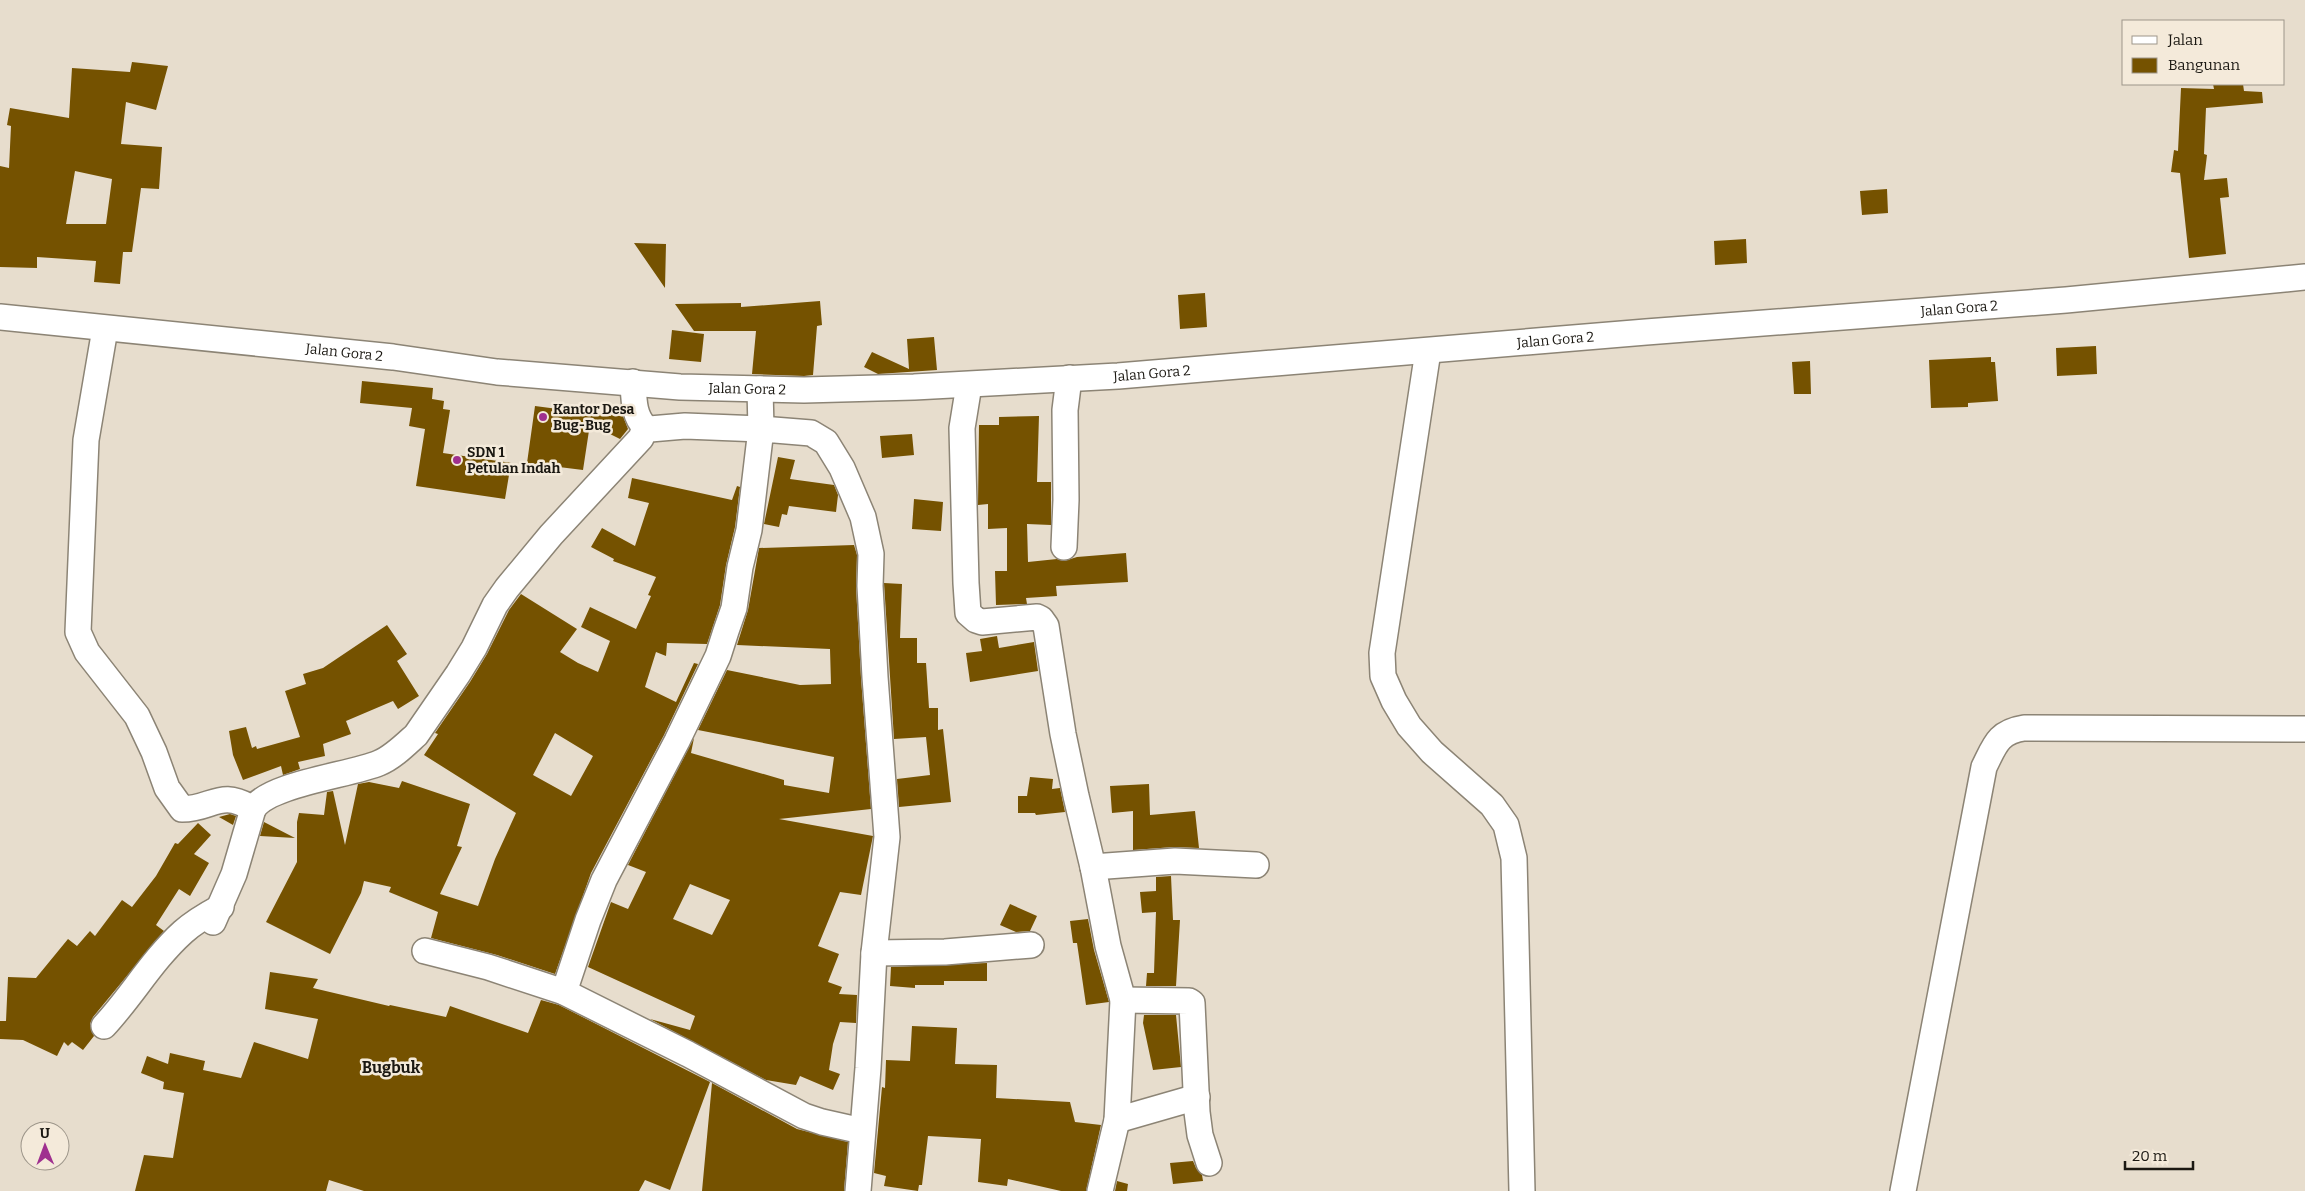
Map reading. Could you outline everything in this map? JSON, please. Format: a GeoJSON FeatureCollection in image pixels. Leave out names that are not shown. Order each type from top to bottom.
{"type":"FeatureCollection","features":[{"type":"Feature","properties":{"kind":"street","name":"Jalan Gora 2"},"geometry":{"type":"LineString","coordinates":[[0,317],[105,329],[164,332],[393,357],[497,372],[680,387],[860,389],[1118,376],[1646,332],[2066,300],[2305,277]]}},
{"type":"Feature","properties":{"kind":"street"},"geometry":{"type":"LineString","coordinates":[[105,329],[86,440],[78,632],[87,652],[137,716],[154,752],[167,788],[182,809],[233,799],[253,809]]}},
{"type":"Feature","properties":{"kind":"street"},"geometry":{"type":"LineString","coordinates":[[1428,351],[1382,652],[1383,676],[1394,701],[1409,726],[1432,752],[1492,805],[1506,825],[1514,858],[1522,1191]]}},
{"type":"Feature","properties":{"kind":"street"},"geometry":{"type":"LineString","coordinates":[[1064,547],[1066,500],[1065,410],[1069,378]]}},
{"type":"Feature","properties":{"kind":"street"},"geometry":{"type":"LineString","coordinates":[[633,382],[638,421],[650,429],[685,426],[811,432],[826,442],[842,468],[868,532],[871,554],[870,586],[875,677],[887,837],[874,953],[858,1191]]}},
{"type":"Feature","properties":{"kind":"street"},"geometry":{"type":"LineString","coordinates":[[969,385],[962,428],[968,613],[976,620],[982,622],[1037,617],[1046,626],[1063,734],[1093,867],[1108,946],[1123,1000],[1117,1120],[1100,1191]]}},
{"type":"Feature","properties":{"kind":"street"},"geometry":{"type":"LineString","coordinates":[[564,992],[588,920],[604,880],[681,733],[718,656],[734,608],[740,567],[750,530],[762,429],[760,389]]}},
{"type":"Feature","properties":{"kind":"street"},"geometry":{"type":"LineString","coordinates":[[205,935],[221,907],[234,874],[253,809],[260,801],[279,792],[380,763],[416,735],[458,674],[474,648],[495,605],[507,588],[551,535],[641,438],[645,427]]}},
{"type":"Feature","properties":{"kind":"street"},"geometry":{"type":"LineString","coordinates":[[1902,1191],[1984,767],[1998,740],[2009,730],[2024,728],[2305,729]]}},
{"type":"Feature","properties":{"kind":"street"},"geometry":{"type":"LineString","coordinates":[[1093,867],[1175,862],[1256,865]]}},
{"type":"Feature","properties":{"kind":"street"},"geometry":{"type":"LineString","coordinates":[[104,1026],[123,1006],[139,981],[170,944],[184,931],[221,907]]}},
{"type":"Feature","properties":{"kind":"street"},"geometry":{"type":"LineString","coordinates":[[874,953],[945,952],[1031,945]]}},
{"type":"Feature","properties":{"kind":"street"},"geometry":{"type":"LineString","coordinates":[[425,952],[515,975],[564,992],[688,1054],[804,1116],[862,1131]]}},
{"type":"Feature","properties":{"kind":"street"},"geometry":{"type":"LineString","coordinates":[[1123,1000],[1191,1002],[1193,1006],[1198,1097],[1197,1112],[1200,1135],[1209,1163]]}},
{"type":"Feature","properties":{"kind":"street"},"geometry":{"type":"LineString","coordinates":[[1117,1120],[1198,1097]]}},
{"type":"Feature","properties":{"kind":"building"},"geometry":{"type":"Polygon","coordinates":[[[132,62],[168,66],[156,110],[126,102],[121,144],[162,147],[159,189],[141,188],[132,252],[123,252],[120,284],[94,282],[96,261],[37,257],[37,268],[0,267],[0,166],[9,168],[11,126],[7,125],[10,108],[69,118],[72,68],[130,72],[132,62]],[[75,171],[66,224],[106,224],[112,179],[75,171]]]}},
{"type":"Feature","properties":{"kind":"building"},"geometry":{"type":"Polygon","coordinates":[[[2213,85],[2243,85],[2244,91],[2262,92],[2263,103],[2206,108],[2204,154],[2207,155],[2204,180],[2227,178],[2229,197],[2220,198],[2226,254],[2189,258],[2180,173],[2171,172],[2174,150],[2178,151],[2181,88],[2214,89],[2213,85]]]}},
{"type":"Feature","properties":{"kind":"building"},"geometry":{"type":"Polygon","coordinates":[[[1887,189],[1888,213],[1862,215],[1860,191],[1887,189]]]}},
{"type":"Feature","properties":{"kind":"building"},"geometry":{"type":"Polygon","coordinates":[[[1746,239],[1747,263],[1715,265],[1714,241],[1746,239]]]}},
{"type":"Feature","properties":{"kind":"building"},"geometry":{"type":"Polygon","coordinates":[[[634,243],[666,244],[665,288],[634,243]]]}},
{"type":"Feature","properties":{"kind":"building"},"geometry":{"type":"Polygon","coordinates":[[[1205,293],[1207,327],[1180,329],[1178,295],[1205,293]]]}},
{"type":"Feature","properties":{"kind":"building"},"geometry":{"type":"Polygon","coordinates":[[[820,301],[822,325],[817,326],[813,375],[804,376],[752,374],[756,331],[694,331],[675,304],[741,303],[741,307],[820,301]]]}},
{"type":"Feature","properties":{"kind":"building"},"geometry":{"type":"Polygon","coordinates":[[[672,330],[704,334],[701,362],[669,359],[672,330]]]}},
{"type":"Feature","properties":{"kind":"building"},"geometry":{"type":"Polygon","coordinates":[[[934,337],[937,370],[878,374],[864,367],[872,352],[909,369],[907,339],[934,337]]]}},
{"type":"Feature","properties":{"kind":"building"},"geometry":{"type":"Polygon","coordinates":[[[2096,346],[2097,374],[2057,376],[2056,348],[2096,346]]]}},
{"type":"Feature","properties":{"kind":"building"},"geometry":{"type":"Polygon","coordinates":[[[1991,357],[1991,362],[1995,362],[1998,401],[1968,403],[1968,407],[1931,408],[1929,360],[1991,357]]]}},
{"type":"Feature","properties":{"kind":"building"},"geometry":{"type":"Polygon","coordinates":[[[1810,361],[1811,394],[1794,394],[1792,362],[1810,361]]]}},
{"type":"Feature","properties":{"kind":"building"},"geometry":{"type":"Polygon","coordinates":[[[362,381],[433,388],[432,399],[444,401],[443,409],[450,410],[443,453],[511,463],[505,499],[416,486],[425,429],[409,426],[412,408],[360,403],[362,381]]]}},
{"type":"Feature","properties":{"kind":"building"},"geometry":{"type":"Polygon","coordinates":[[[535,406],[611,416],[615,408],[621,411],[628,429],[620,439],[590,424],[583,470],[527,463],[535,406]]]}},
{"type":"Feature","properties":{"kind":"building"},"geometry":{"type":"Polygon","coordinates":[[[1039,416],[1037,482],[1051,482],[1051,525],[1027,524],[1028,562],[1057,559],[1064,561],[1077,557],[1126,553],[1128,582],[1056,586],[1057,596],[1026,598],[1027,604],[996,605],[995,571],[1007,571],[1007,528],[988,529],[988,504],[978,505],[979,425],[999,425],[999,417],[1039,416]]]}},
{"type":"Feature","properties":{"kind":"building"},"geometry":{"type":"Polygon","coordinates":[[[912,434],[914,455],[882,458],[880,436],[912,434]]]}},
{"type":"Feature","properties":{"kind":"building"},"geometry":{"type":"Polygon","coordinates":[[[778,457],[795,460],[790,479],[834,485],[838,495],[836,512],[789,506],[787,515],[782,514],[779,527],[764,524],[778,457]]]}},
{"type":"Feature","properties":{"kind":"building"},"geometry":{"type":"Polygon","coordinates":[[[632,478],[732,500],[737,486],[740,487],[735,527],[726,565],[720,605],[707,644],[667,643],[666,656],[656,652],[645,687],[676,702],[694,663],[698,664],[664,735],[591,873],[555,974],[497,955],[431,938],[438,912],[389,892],[391,887],[364,881],[361,893],[330,954],[266,922],[297,862],[297,822],[299,813],[324,815],[327,792],[333,791],[345,845],[358,784],[369,782],[399,788],[402,781],[470,804],[457,846],[462,847],[440,894],[478,906],[495,859],[516,813],[424,755],[438,734],[435,733],[487,654],[509,610],[521,594],[577,629],[560,652],[598,672],[610,641],[581,627],[590,607],[636,629],[651,596],[648,595],[656,577],[613,561],[614,559],[591,547],[602,528],[635,546],[649,503],[628,498],[632,478]],[[555,733],[533,775],[571,796],[593,756],[555,733]]]}},
{"type":"Feature","properties":{"kind":"building"},"geometry":{"type":"Polygon","coordinates":[[[914,499],[943,502],[941,531],[912,529],[914,499]]]}},
{"type":"Feature","properties":{"kind":"building"},"geometry":{"type":"Polygon","coordinates":[[[854,545],[857,555],[856,587],[861,678],[871,809],[779,819],[873,836],[861,895],[840,892],[818,946],[839,954],[828,982],[842,987],[839,994],[857,995],[856,1023],[840,1022],[833,1044],[829,1070],[840,1074],[833,1090],[800,1076],[796,1085],[766,1080],[650,1019],[690,1030],[695,1016],[588,967],[611,902],[628,909],[646,872],[628,865],[694,738],[691,753],[784,780],[784,785],[829,793],[834,757],[698,730],[727,670],[800,685],[831,684],[830,649],[737,645],[748,610],[759,548],[854,545]],[[690,884],[673,919],[712,935],[730,900],[690,884]]]}},
{"type":"Feature","properties":{"kind":"building"},"geometry":{"type":"Polygon","coordinates":[[[884,583],[902,584],[900,638],[917,638],[917,663],[926,663],[929,708],[938,708],[938,730],[943,729],[951,802],[899,807],[897,779],[930,775],[926,737],[894,739],[884,583]]]}},
{"type":"Feature","properties":{"kind":"building"},"geometry":{"type":"Polygon","coordinates":[[[387,625],[407,654],[397,661],[419,696],[398,709],[393,701],[346,721],[351,734],[323,744],[325,756],[298,762],[300,769],[283,775],[281,766],[243,780],[233,755],[229,731],[246,727],[252,748],[256,746],[257,749],[300,737],[285,691],[306,684],[303,674],[323,668],[387,625]]]}},
{"type":"Feature","properties":{"kind":"building"},"geometry":{"type":"Polygon","coordinates":[[[997,636],[999,648],[1034,642],[1038,671],[970,682],[966,653],[982,651],[980,639],[997,636]]]}},
{"type":"Feature","properties":{"kind":"building"},"geometry":{"type":"Polygon","coordinates":[[[1030,777],[1053,779],[1052,789],[1060,788],[1065,812],[1036,815],[1035,813],[1018,813],[1018,796],[1027,796],[1030,777]]]}},
{"type":"Feature","properties":{"kind":"building"},"geometry":{"type":"Polygon","coordinates":[[[1149,784],[1150,815],[1195,811],[1199,848],[1174,847],[1133,850],[1133,811],[1112,813],[1110,786],[1149,784]]]}},
{"type":"Feature","properties":{"kind":"building"},"geometry":{"type":"Polygon","coordinates":[[[230,814],[236,816],[233,825],[219,817],[230,814]]]}},
{"type":"Feature","properties":{"kind":"building"},"geometry":{"type":"Polygon","coordinates":[[[264,822],[295,838],[260,836],[264,822]]]}},
{"type":"Feature","properties":{"kind":"building"},"geometry":{"type":"Polygon","coordinates":[[[198,823],[211,835],[194,854],[209,863],[190,896],[179,889],[156,925],[164,931],[93,1017],[90,1024],[94,1036],[83,1050],[72,1042],[68,1046],[64,1042],[57,1056],[23,1040],[0,1039],[0,1021],[6,1021],[8,977],[36,978],[68,939],[77,946],[90,931],[95,936],[122,900],[132,907],[156,876],[175,843],[178,844],[198,823]]]}},
{"type":"Feature","properties":{"kind":"building"},"geometry":{"type":"Polygon","coordinates":[[[1171,876],[1173,920],[1180,920],[1176,986],[1146,986],[1147,973],[1154,973],[1156,912],[1142,913],[1140,892],[1156,891],[1156,877],[1171,876]]]}},
{"type":"Feature","properties":{"kind":"building"},"geometry":{"type":"Polygon","coordinates":[[[1010,904],[1037,916],[1030,931],[1016,932],[1000,925],[1010,904]]]}},
{"type":"Feature","properties":{"kind":"building"},"geometry":{"type":"Polygon","coordinates":[[[1088,919],[1094,950],[1109,1002],[1086,1005],[1077,943],[1073,943],[1070,921],[1088,919]]]}},
{"type":"Feature","properties":{"kind":"building"},"geometry":{"type":"Polygon","coordinates":[[[987,963],[987,981],[944,981],[944,985],[915,985],[915,988],[890,986],[891,967],[987,963]]]}},
{"type":"Feature","properties":{"kind":"building"},"geometry":{"type":"Polygon","coordinates":[[[270,972],[318,979],[313,988],[446,1017],[450,1006],[528,1033],[541,1000],[559,1005],[710,1082],[670,1190],[645,1180],[639,1191],[364,1191],[329,1180],[326,1191],[135,1191],[144,1155],[173,1158],[184,1093],[163,1089],[164,1082],[141,1073],[147,1056],[168,1064],[170,1053],[205,1061],[203,1070],[241,1078],[254,1042],[308,1059],[318,1019],[265,1009],[270,972]]]}},
{"type":"Feature","properties":{"kind":"building"},"geometry":{"type":"Polygon","coordinates":[[[1144,1015],[1176,1015],[1181,1067],[1153,1070],[1143,1023],[1144,1015]]]}},
{"type":"Feature","properties":{"kind":"building"},"geometry":{"type":"Polygon","coordinates":[[[912,1026],[957,1028],[955,1064],[997,1065],[996,1098],[1070,1102],[1075,1122],[1101,1125],[1086,1191],[1061,1191],[1008,1179],[1007,1186],[978,1182],[981,1139],[928,1136],[922,1185],[919,1185],[918,1191],[884,1186],[886,1176],[874,1173],[882,1087],[885,1088],[886,1060],[910,1061],[912,1026]]]}},
{"type":"Feature","properties":{"kind":"building"},"geometry":{"type":"Polygon","coordinates":[[[712,1083],[797,1129],[848,1142],[844,1191],[702,1191],[712,1083]]]}},
{"type":"Feature","properties":{"kind":"building"},"geometry":{"type":"Polygon","coordinates":[[[1193,1161],[1202,1175],[1203,1181],[1173,1184],[1170,1163],[1193,1161]]]}},
{"type":"Feature","properties":{"kind":"building"},"geometry":{"type":"Polygon","coordinates":[[[1117,1181],[1128,1184],[1127,1191],[1115,1191],[1117,1181]]]}},
{"type":"Feature","properties":{"kind":"place","name":"Kantor Desa Bug-Bug"},"geometry":{"type":"Point","coordinates":[543,417]}},
{"type":"Feature","properties":{"kind":"place","name":"SDN 1 Petulan Indah"},"geometry":{"type":"Point","coordinates":[457,460]}},
{"type":"Feature","properties":{"kind":"district","name":"Bugbuk"},"geometry":{"type":"Point","coordinates":[391,1067]}}]}
